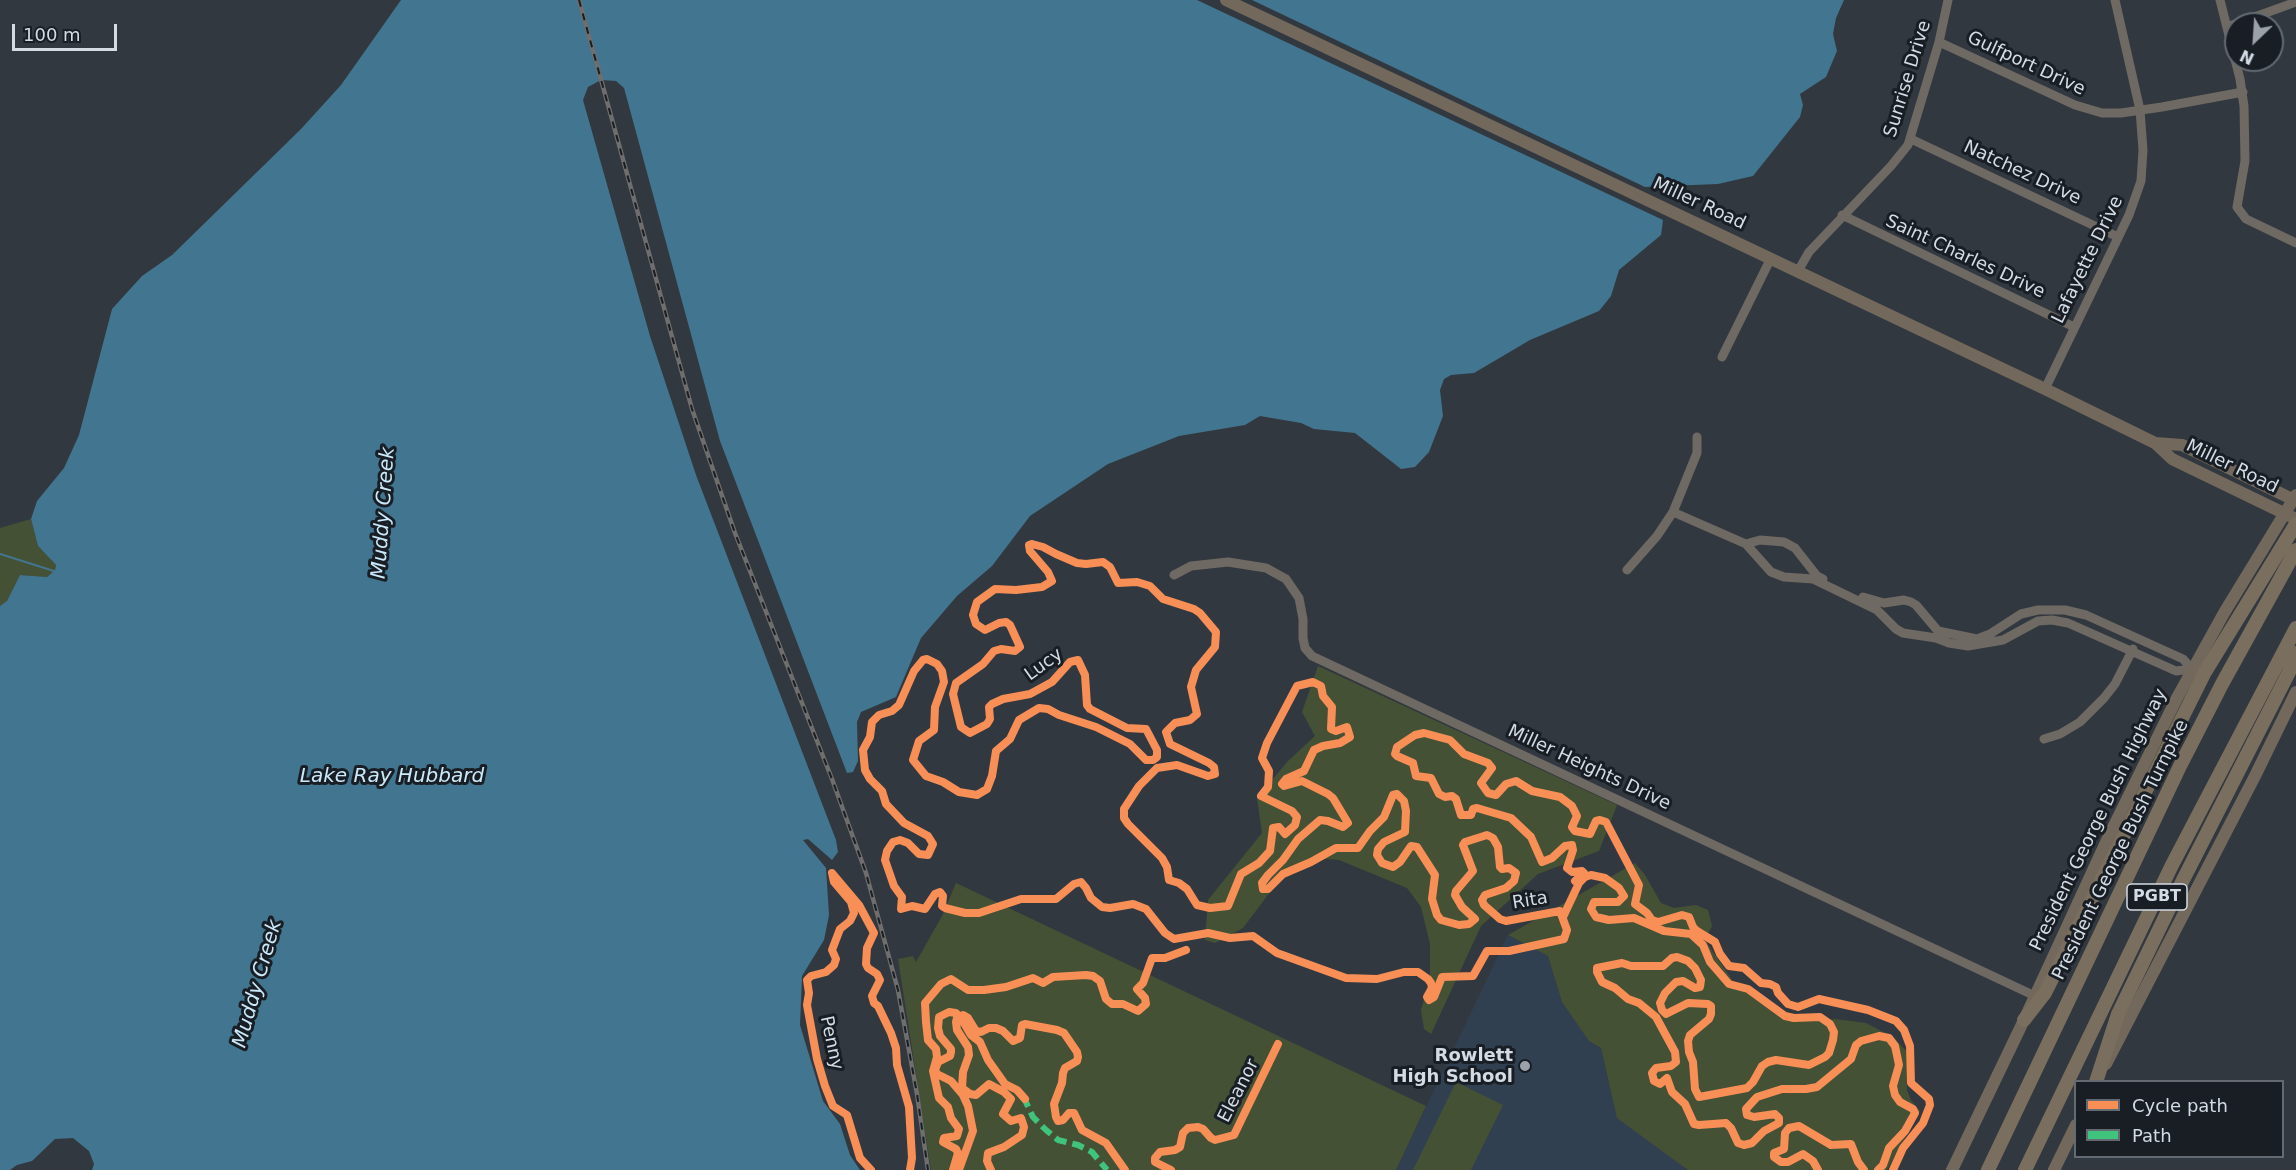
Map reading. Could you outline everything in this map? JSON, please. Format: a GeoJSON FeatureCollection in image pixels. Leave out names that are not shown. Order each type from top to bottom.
{"type":"FeatureCollection","features":[{"type":"Feature","properties":{"kind":"highway"},"geometry":{"type":"LineString","coordinates":[[2024,1020],[2045,993],[2205,672],[2296,524]]}},
{"type":"Feature","properties":{"kind":"highway","name":"President George Bush Turnpike"},"geometry":{"type":"LineString","coordinates":[[1988,1170],[2180,766],[2222,684],[2294,554]]}},
{"type":"Feature","properties":{"kind":"highway","name":"PGBT"},"geometry":{"type":"LineString","coordinates":[[2025,1170],[2161,889],[2296,628]]}},
{"type":"Feature","properties":{"kind":"highway"},"geometry":{"type":"LineString","coordinates":[[2098,1080],[2118,1014],[2289,672],[2296,653]]}},
{"type":"Feature","properties":{"kind":"main road","name":"Miller Road"},"geometry":{"type":"LineString","coordinates":[[1226,0],[2045,389],[2155,443],[2172,459],[2291,516]]}},
{"type":"Feature","properties":{"kind":"main road","name":"Miller Road"},"geometry":{"type":"LineString","coordinates":[[2155,443],[2182,445],[2295,498]]}},
{"type":"Feature","properties":{"kind":"main road","name":"President George Bush Highway"},"geometry":{"type":"LineString","coordinates":[[1952,1170],[2107,840],[2192,669],[2264,548],[2291,516],[2295,498]]}},
{"type":"Feature","properties":{"kind":"main road"},"geometry":{"type":"LineString","coordinates":[[2264,548],[2278,537],[2296,536]]}},
{"type":"Feature","properties":{"kind":"main road"},"geometry":{"type":"LineString","coordinates":[[2098,1080],[2296,692]]}},
{"type":"Feature","properties":{"kind":"main road"},"geometry":{"type":"LineString","coordinates":[[2054,1170],[2074,1129]]}},
{"type":"Feature","properties":{"kind":"street","name":"Sunrise Drive"},"geometry":{"type":"LineString","coordinates":[[1798,271],[1809,252],[1891,166],[1911,139],[1939,42],[1948,0]]}},
{"type":"Feature","properties":{"kind":"street","name":"Lafayette Drive"},"geometry":{"type":"LineString","coordinates":[[2045,389],[2137,197],[2141,181],[2143,150],[2140,110],[2115,0]]}},
{"type":"Feature","properties":{"kind":"street"},"geometry":{"type":"LineString","coordinates":[[2220,0],[2224,15]]}},
{"type":"Feature","properties":{"kind":"street"},"geometry":{"type":"LineString","coordinates":[[2268,12],[2296,2]]}},
{"type":"Feature","properties":{"kind":"street","name":"Gulfport Drive"},"geometry":{"type":"LineString","coordinates":[[1939,42],[2030,86],[2088,110],[2121,113],[2190,103],[2243,92]]}},
{"type":"Feature","properties":{"kind":"street"},"geometry":{"type":"LineString","coordinates":[[2238,72],[2243,92],[2245,161],[2237,207],[2246,219],[2296,243]]}},
{"type":"Feature","properties":{"kind":"street","name":"Natchez Drive"},"geometry":{"type":"LineString","coordinates":[[1911,139],[2118,237]]}},
{"type":"Feature","properties":{"kind":"street","name":"Saint Charles Drive"},"geometry":{"type":"LineString","coordinates":[[1842,215],[2074,327]]}},
{"type":"Feature","properties":{"kind":"street"},"geometry":{"type":"LineString","coordinates":[[1722,357],[1771,258]]}},
{"type":"Feature","properties":{"kind":"street"},"geometry":{"type":"LineString","coordinates":[[1627,570],[1657,536],[1673,512],[1697,453],[1697,437]]}},
{"type":"Feature","properties":{"kind":"street"},"geometry":{"type":"LineString","coordinates":[[1673,512],[1746,544],[1771,572],[1784,577],[1813,579],[1873,602],[1904,600],[1911,602],[1938,631],[1977,639],[2003,640],[2038,621],[2052,620],[2068,623],[2176,671],[2192,669]]}},
{"type":"Feature","properties":{"kind":"street"},"geometry":{"type":"LineString","coordinates":[[1746,544],[1761,540],[1784,542],[1795,548],[1817,576],[1877,610],[1903,633],[1968,646],[1985,640],[2021,614],[2054,609],[2086,615],[2183,659],[2192,669]]}},
{"type":"Feature","properties":{"kind":"street","name":"Miller Heights Drive"},"geometry":{"type":"LineString","coordinates":[[1174,575],[1191,566],[1228,562],[1266,568],[1286,579],[1299,598],[1303,619],[1302,638],[1305,648],[1312,656],[2035,996]]}},
{"type":"Feature","properties":{"kind":"street"},"geometry":{"type":"LineString","coordinates":[[2044,739],[2060,734],[2080,722],[2115,684],[2137,639]]}},
{"type":"Feature","properties":{"kind":"shaded area","name":"Rowlett High School"},"geometry":{"type":"Polygon","coordinates":[[[1508,935],[1548,956],[1562,1002],[1589,1041],[1601,1048],[1609,1085],[1688,1170],[1396,1170],[1508,935]]]}},
{"type":"Feature","properties":{"kind":"green space"},"geometry":{"type":"Polygon","coordinates":[[[31,519],[38,546],[56,565],[55,570],[47,577],[20,575],[7,602],[0,606],[0,528],[31,519]]]}},
{"type":"Feature","properties":{"kind":"green space"},"geometry":{"type":"Polygon","coordinates":[[[1318,666],[1617,805],[1599,851],[1538,874],[1481,926],[1431,1034],[1424,1029],[1421,1010],[1430,979],[1430,944],[1421,907],[1407,888],[1339,860],[1314,858],[1283,875],[1243,928],[1215,943],[1205,940],[1208,900],[1262,833],[1257,798],[1288,761],[1315,736],[1302,712],[1318,666]]]}},
{"type":"Feature","properties":{"kind":"green space"},"geometry":{"type":"Polygon","coordinates":[[[1635,863],[1645,875],[1661,903],[1674,908],[1696,905],[1708,910],[1712,926],[1705,940],[1737,987],[1770,1007],[1795,1018],[1819,1021],[1835,1019],[1866,1023],[1893,1037],[1908,1053],[1907,1090],[1911,1100],[1920,1111],[1887,1170],[1688,1170],[1617,1118],[1601,1048],[1589,1041],[1562,1002],[1548,956],[1508,935],[1635,863]]]}},
{"type":"Feature","properties":{"kind":"green space"},"geometry":{"type":"Polygon","coordinates":[[[956,883],[1426,1106],[1396,1170],[931,1170],[898,959],[913,956],[916,962],[942,916],[956,883]]]}},
{"type":"Feature","properties":{"kind":"green space"},"geometry":{"type":"Polygon","coordinates":[[[1456,1082],[1503,1105],[1471,1170],[1413,1170],[1456,1082]]]}},
{"type":"Feature","properties":{"kind":"water","name":"Lake Ray Hubbard"},"geometry":{"type":"Polygon","coordinates":[[[401,0],[1197,0],[1663,220],[1661,235],[1619,270],[1611,296],[1599,311],[1530,340],[1474,373],[1451,375],[1444,379],[1440,390],[1443,416],[1429,452],[1415,467],[1401,469],[1355,433],[1314,429],[1301,423],[1260,416],[1245,425],[1179,436],[1108,464],[1030,516],[992,566],[957,596],[921,638],[896,697],[861,712],[857,722],[858,761],[853,772],[847,773],[720,441],[624,88],[616,81],[601,80],[588,87],[583,100],[650,336],[696,475],[836,840],[838,852],[832,860],[808,839],[803,840],[826,868],[829,915],[824,940],[802,976],[800,1025],[823,1101],[840,1124],[850,1155],[860,1170],[92,1170],[94,1164],[89,1151],[73,1138],[55,1139],[32,1161],[17,1165],[10,1170],[0,1170],[0,606],[7,601],[20,575],[47,577],[55,570],[56,565],[38,546],[31,519],[37,501],[64,468],[79,435],[112,309],[142,276],[172,255],[301,129],[341,85],[401,0]]]}},
{"type":"Feature","properties":{"kind":"water"},"geometry":{"type":"Polygon","coordinates":[[[1252,0],[1844,0],[1836,18],[1833,34],[1837,51],[1826,77],[1800,94],[1803,105],[1800,117],[1753,176],[1718,184],[1645,187],[1252,0]]]}},
{"type":"Feature","properties":{"kind":"waterway"},"geometry":{"type":"LineString","coordinates":[[0,554],[57,572]]}},
{"type":"Feature","properties":{"kind":"railway"},"geometry":{"type":"LineString","coordinates":[[579,0],[692,409],[735,533],[832,779],[866,873],[898,990],[928,1170]]}},
{"type":"Feature","properties":{"kind":"marked path"},"geometry":{"type":"LineString","coordinates":[[1023,1096],[1033,1117],[1046,1130],[1058,1140],[1078,1145],[1092,1152],[1107,1170]]}},
{"type":"Feature","properties":{"kind":"cycle path","name":"Lucy"},"geometry":{"type":"LineString","coordinates":[[1032,544],[1077,563],[1103,562],[1110,567],[1118,583],[1137,582],[1150,586],[1163,599],[1200,613],[1216,632],[1215,647],[1196,670],[1191,687],[1197,714],[1190,720],[1175,723],[1166,732],[1170,744],[1209,763],[1214,767],[1215,774],[1208,776],[1177,765],[1157,768],[1139,786],[1124,809],[1124,818],[1128,824],[1162,858],[1167,867],[1169,880],[1187,889],[1197,905],[1210,908],[1228,906],[1241,874],[1259,863],[1270,851],[1273,828],[1279,827],[1285,834],[1295,825],[1297,817],[1292,811],[1261,796],[1268,787],[1269,771],[1262,758],[1267,743],[1297,686],[1313,682],[1321,686],[1323,696],[1332,707],[1331,729],[1336,731],[1347,727],[1350,737],[1340,743],[1314,750],[1304,771],[1286,779],[1282,784],[1284,786],[1302,781],[1328,794],[1333,798],[1348,823],[1343,827],[1320,820],[1298,839],[1283,860],[1268,875],[1262,883],[1263,889],[1268,889],[1283,874],[1336,848],[1358,848],[1384,817],[1393,795],[1397,794],[1404,801],[1405,832],[1384,842],[1378,849],[1377,855],[1382,863],[1393,867],[1400,862],[1411,846],[1417,847],[1435,875],[1432,899],[1441,920],[1459,925],[1469,924],[1475,919],[1462,907],[1455,895],[1473,871],[1463,845],[1465,842],[1487,835],[1493,838],[1498,847],[1500,867],[1509,868],[1516,873],[1514,881],[1506,888],[1485,895],[1482,900],[1484,905],[1500,919],[1506,921],[1560,911],[1567,930],[1564,939],[1509,951],[1487,951],[1473,976],[1442,977],[1434,997],[1429,1000],[1427,997],[1432,988],[1431,983],[1418,972],[1404,972],[1377,979],[1346,978],[1277,953],[1253,936],[1230,938],[1208,933],[1174,939],[1165,933],[1146,909],[1133,904],[1102,907],[1091,898],[1081,882],[1074,884],[1056,899],[1021,899],[979,913],[965,913],[945,908],[942,906],[943,896],[940,892],[935,894],[925,909],[912,906],[901,909],[902,897],[894,886],[885,860],[887,851],[893,842],[900,840],[908,843],[919,854],[928,855],[933,844],[928,836],[904,823],[886,804],[882,791],[865,770],[863,750],[870,737],[872,722],[879,715],[892,711],[899,705],[914,671],[923,660],[927,659],[937,664],[942,671],[944,682],[935,707],[934,730],[919,741],[913,760],[926,776],[943,782],[959,792],[977,795],[987,789],[992,776],[996,751],[1010,739],[1019,720],[1039,708],[1048,709],[1096,727],[1130,744],[1146,760],[1153,760],[1157,757],[1157,750],[1146,729],[1127,728],[1090,709],[1087,705],[1085,675],[1078,660],[1070,662],[1052,682],[1030,694],[1003,699],[992,704],[989,707],[990,719],[987,724],[970,733],[961,727],[953,694],[956,683],[983,664],[994,651],[1001,649],[1015,651],[1020,647],[1010,625],[1006,622],[985,630],[976,624],[973,615],[977,602],[995,589],[1016,590],[1042,587],[1052,581],[1048,572],[1030,551],[1029,545],[1032,544]]}},
{"type":"Feature","properties":{"kind":"cycle path"},"geometry":{"type":"LineString","coordinates":[[1575,881],[1584,873],[1582,871],[1572,872],[1567,868],[1573,850],[1572,845],[1565,846],[1552,858],[1542,862],[1531,837],[1511,818],[1477,808],[1473,809],[1471,815],[1461,815],[1456,799],[1439,794],[1431,778],[1416,776],[1413,763],[1395,754],[1397,747],[1415,735],[1424,733],[1450,740],[1464,754],[1488,763],[1492,768],[1481,783],[1488,793],[1496,795],[1506,784],[1516,781],[1532,791],[1560,797],[1572,806],[1577,816],[1572,827],[1575,831],[1590,834],[1596,821],[1606,822],[1639,885],[1635,904],[1652,920],[1658,922],[1682,915],[1689,917],[1697,931],[1715,942],[1729,966],[1744,968],[1761,983],[1776,987],[1778,993],[1788,1004],[1798,1007],[1819,999],[1868,1010],[1896,1021],[1904,1030],[1910,1046],[1911,1083],[1929,1099],[1930,1105],[1923,1123],[1903,1148],[1893,1170]]}},
{"type":"Feature","properties":{"kind":"cycle path","name":"Penny"},"geometry":{"type":"LineString","coordinates":[[871,1170],[860,1158],[847,1115],[833,1106],[825,1086],[817,1059],[807,1005],[809,993],[807,980],[811,976],[826,972],[834,965],[836,959],[832,950],[840,929],[850,921],[854,913],[851,902],[834,882],[832,873],[859,905],[874,933],[867,948],[866,964],[880,980],[872,996],[891,1033],[909,1107],[912,1158],[910,1170]]}},
{"type":"Feature","properties":{"kind":"cycle path"},"geometry":{"type":"LineString","coordinates":[[1563,917],[1579,883],[1585,877],[1591,875],[1605,878],[1619,888],[1624,896],[1618,902],[1594,902],[1591,909],[1596,917],[1609,920],[1634,918],[1664,931],[1691,934],[1703,945],[1710,962],[1729,984],[1748,989],[1785,1016],[1820,1017],[1830,1024],[1834,1032],[1833,1040],[1829,1053],[1825,1057],[1809,1065],[1776,1060],[1768,1062],[1762,1066],[1747,1088],[1699,1097],[1695,1089],[1693,1062],[1688,1041],[1690,1035],[1709,1019],[1711,1006],[1688,1003],[1666,1014],[1660,1003],[1665,993],[1676,982],[1683,981],[1695,988],[1700,987],[1701,980],[1695,968],[1688,961],[1677,957],[1672,958],[1663,966],[1631,966],[1622,963],[1597,968],[1602,982],[1615,988],[1628,999],[1639,1003],[1656,1017],[1675,1052],[1676,1062],[1671,1066],[1656,1068],[1652,1073],[1654,1081],[1660,1084],[1667,1078],[1672,1092],[1685,1104],[1694,1124],[1726,1123],[1738,1143],[1744,1145],[1752,1143],[1764,1131],[1779,1123],[1779,1118],[1775,1114],[1754,1117],[1747,1115],[1746,1109],[1757,1097],[1782,1089],[1817,1087],[1851,1059],[1856,1045],[1861,1041],[1879,1036],[1889,1038],[1895,1046],[1899,1065],[1893,1086],[1895,1095],[1900,1102],[1913,1109],[1915,1113],[1905,1131],[1889,1148],[1883,1165],[1878,1170]]}},
{"type":"Feature","properties":{"kind":"cycle path"},"geometry":{"type":"LineString","coordinates":[[953,1170],[958,1153],[956,1149],[943,1142],[944,1138],[957,1136],[959,1129],[951,1118],[948,1107],[939,1098],[933,1071],[937,1057],[936,1049],[928,1040],[926,1022],[925,1003],[941,984],[951,979],[968,990],[984,990],[1006,987],[1033,978],[1043,983],[1053,977],[1086,975],[1093,976],[1100,981],[1106,999],[1112,1004],[1123,1004],[1138,1011],[1146,1004],[1145,998],[1137,989],[1143,983],[1152,958],[1165,958],[1186,950]]}},
{"type":"Feature","properties":{"kind":"cycle path"},"geometry":{"type":"LineString","coordinates":[[960,1167],[973,1131],[968,1106],[963,1095],[951,1081],[937,1074],[935,1070],[938,1062],[950,1056],[951,1052],[940,1036],[939,1017],[949,1012],[956,1013],[971,1035],[980,1042],[988,1060],[1005,1084],[1017,1090],[1025,1099]]}},
{"type":"Feature","properties":{"kind":"cycle path"},"geometry":{"type":"LineString","coordinates":[[991,1170],[987,1161],[988,1153],[1004,1147],[1022,1135],[1024,1127],[1021,1118],[1011,1121],[1003,1114],[1011,1099],[1004,1092],[989,1084],[976,1095],[962,1088],[963,1072],[969,1055],[968,1047],[957,1030],[956,1022],[957,1018],[963,1015],[968,1018],[976,1031],[996,1028],[1003,1031],[1013,1041],[1020,1038],[1022,1025],[1025,1024],[1064,1033],[1078,1057],[1077,1061],[1065,1068],[1063,1073],[1062,1083],[1054,1104],[1056,1117],[1058,1121],[1063,1120],[1069,1113],[1074,1113],[1082,1130],[1106,1143],[1125,1170]]}},
{"type":"Feature","properties":{"kind":"cycle path","name":"Eleanor"},"geometry":{"type":"LineString","coordinates":[[1171,1170],[1155,1162],[1155,1158],[1160,1152],[1180,1147],[1183,1133],[1188,1128],[1203,1129],[1215,1140],[1234,1135],[1278,1044]]}},
{"type":"Feature","properties":{"kind":"cycle path"},"geometry":{"type":"LineString","coordinates":[[1818,1170],[1813,1161],[1803,1154],[1788,1162],[1781,1162],[1774,1157],[1774,1153],[1784,1149],[1785,1133],[1789,1128],[1799,1126],[1831,1145],[1851,1144],[1864,1170]]}},
{"type":"Feature","properties":{"kind":"place","name":"Rowlett High School"},"geometry":{"type":"Point","coordinates":[1525,1066]}},
{"type":"Feature","properties":{"kind":"water label","name":"Muddy Creek"},"geometry":{"type":"Point","coordinates":[384,513]}},
{"type":"Feature","properties":{"kind":"water label","name":"Muddy Creek"},"geometry":{"type":"Point","coordinates":[258,984]}}]}
